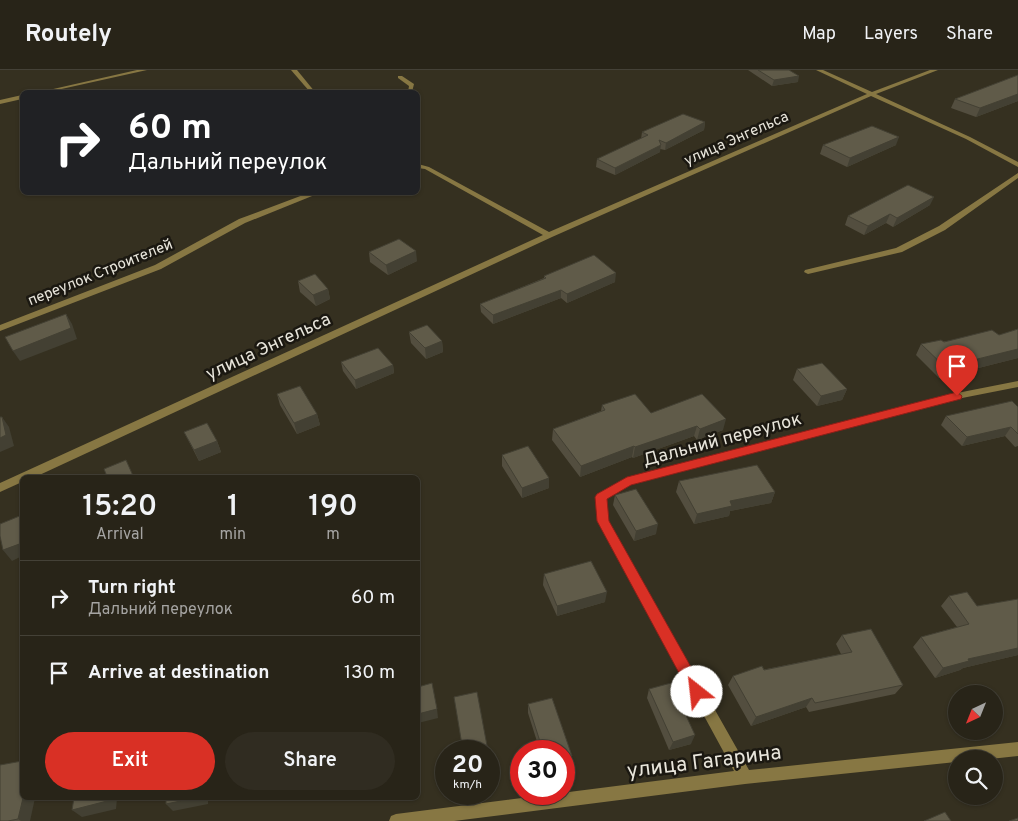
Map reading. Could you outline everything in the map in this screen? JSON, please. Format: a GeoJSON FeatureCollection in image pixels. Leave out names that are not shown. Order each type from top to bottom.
{"type":"FeatureCollection","features":[{"type":"Feature","properties":{"kind":"street"},"geometry":{"type":"LineString","coordinates":[[63,90],[144,70]]}},
{"type":"Feature","properties":{"kind":"street"},"geometry":{"type":"LineString","coordinates":[[294,70],[311,90]]}},
{"type":"Feature","properties":{"kind":"street"},"geometry":{"type":"LineString","coordinates":[[819,70],[968,138],[1018,166]]}},
{"type":"Feature","properties":{"kind":"street","name":"улица Энгельса"},"geometry":{"type":"LineString","coordinates":[[28,475],[549,234],[872,94],[935,70]]}},
{"type":"Feature","properties":{"kind":"street"},"geometry":{"type":"LineString","coordinates":[[400,77],[412,85],[411,90]]}},
{"type":"Feature","properties":{"kind":"street"},"geometry":{"type":"LineString","coordinates":[[0,102],[20,97]]}},
{"type":"Feature","properties":{"kind":"street"},"geometry":{"type":"LineString","coordinates":[[420,166],[427,168],[549,234]]}},
{"type":"Feature","properties":{"kind":"street"},"geometry":{"type":"LineString","coordinates":[[808,272],[899,250],[942,228],[1018,175]]}},
{"type":"Feature","properties":{"kind":"street","name":"переулок Строителей"},"geometry":{"type":"LineString","coordinates":[[0,328],[158,267],[242,221],[311,195]]}},
{"type":"Feature","properties":{"kind":"street","name":"Дальний переулок"},"geometry":{"type":"LineString","coordinates":[[744,777],[603,521],[601,497],[627,482],[957,396],[1018,384]]}},
{"type":"Feature","properties":{"kind":"street","name":"улица Энгельса"},"geometry":{"type":"LineString","coordinates":[[0,488],[20,479]]}},
{"type":"Feature","properties":{"kind":"street","name":"улица Гагарина"},"geometry":{"type":"LineString","coordinates":[[396,821],[744,777],[1018,749]]}},
{"type":"Feature","properties":{"kind":"building"},"geometry":{"type":"Polygon","coordinates":[[[758,70],[789,70],[799,76],[774,80],[758,70]]]}},
{"type":"Feature","properties":{"kind":"building"},"geometry":{"type":"Polygon","coordinates":[[[1018,75],[1018,94],[980,108],[955,99],[1018,75]]]}},
{"type":"Feature","properties":{"kind":"building"},"geometry":{"type":"Polygon","coordinates":[[[683,114],[705,122],[666,143],[659,140],[661,145],[615,168],[597,159],[648,135],[642,132],[683,114]]]}},
{"type":"Feature","properties":{"kind":"building"},"geometry":{"type":"Polygon","coordinates":[[[872,126],[899,137],[850,158],[823,145],[872,126]]]}},
{"type":"Feature","properties":{"kind":"building"},"geometry":{"type":"Polygon","coordinates":[[[908,185],[934,197],[897,218],[890,214],[868,226],[848,216],[908,185]]]}},
{"type":"Feature","properties":{"kind":"building"},"geometry":{"type":"Polygon","coordinates":[[[399,239],[416,251],[386,265],[369,252],[399,239]]]}},
{"type":"Feature","properties":{"kind":"building"},"geometry":{"type":"Polygon","coordinates":[[[594,255],[616,273],[567,294],[561,290],[493,315],[480,304],[546,278],[544,276],[594,255]]]}},
{"type":"Feature","properties":{"kind":"building"},"geometry":{"type":"Polygon","coordinates":[[[315,274],[328,289],[313,295],[298,281],[315,274]]]}},
{"type":"Feature","properties":{"kind":"building"},"geometry":{"type":"Polygon","coordinates":[[[66,314],[71,328],[13,351],[5,337],[66,314]]]}},
{"type":"Feature","properties":{"kind":"building"},"geometry":{"type":"Polygon","coordinates":[[[427,325],[442,341],[425,348],[409,332],[427,325]]]}},
{"type":"Feature","properties":{"kind":"building"},"geometry":{"type":"Polygon","coordinates":[[[1018,329],[1018,349],[945,367],[921,344],[941,340],[944,342],[992,330],[999,335],[1018,329]]]}},
{"type":"Feature","properties":{"kind":"building"},"geometry":{"type":"Polygon","coordinates":[[[378,348],[393,365],[355,380],[341,362],[378,348]]]}},
{"type":"Feature","properties":{"kind":"building"},"geometry":{"type":"Polygon","coordinates":[[[822,363],[847,389],[821,396],[797,369],[822,363]]]}},
{"type":"Feature","properties":{"kind":"building"},"geometry":{"type":"Polygon","coordinates":[[[300,386],[317,414],[294,423],[277,394],[300,386]]]}},
{"type":"Feature","properties":{"kind":"building"},"geometry":{"type":"Polygon","coordinates":[[[635,394],[651,413],[702,394],[726,419],[700,429],[697,426],[634,446],[581,466],[553,429],[605,410],[602,405],[635,394]]]}},
{"type":"Feature","properties":{"kind":"building"},"geometry":{"type":"Polygon","coordinates":[[[1012,401],[1018,407],[1018,434],[1011,427],[967,437],[946,416],[1012,401]]]}},
{"type":"Feature","properties":{"kind":"building"},"geometry":{"type":"Polygon","coordinates":[[[0,417],[2,417],[6,435],[0,438],[0,417]]]}},
{"type":"Feature","properties":{"kind":"building"},"geometry":{"type":"Polygon","coordinates":[[[207,423],[217,441],[194,450],[184,432],[207,423]]]}},
{"type":"Feature","properties":{"kind":"building"},"geometry":{"type":"Polygon","coordinates":[[[528,446],[549,478],[522,488],[502,455],[528,446]]]}},
{"type":"Feature","properties":{"kind":"building"},"geometry":{"type":"Polygon","coordinates":[[[126,460],[133,475],[104,475],[106,474],[104,469],[126,460]]]}},
{"type":"Feature","properties":{"kind":"building"},"geometry":{"type":"Polygon","coordinates":[[[757,465],[775,492],[730,501],[732,506],[697,514],[679,481],[757,465]]]}},
{"type":"Feature","properties":{"kind":"building"},"geometry":{"type":"Polygon","coordinates":[[[636,489],[658,524],[636,531],[615,495],[636,489]]]}},
{"type":"Feature","properties":{"kind":"building"},"geometry":{"type":"Polygon","coordinates":[[[20,516],[20,544],[3,550],[0,524],[20,516]]]}},
{"type":"Feature","properties":{"kind":"building"},"geometry":{"type":"Polygon","coordinates":[[[591,561],[607,592],[557,606],[544,574],[591,561]]]}},
{"type":"Feature","properties":{"kind":"building"},"geometry":{"type":"Polygon","coordinates":[[[967,592],[977,606],[1018,599],[1018,648],[968,659],[969,661],[943,668],[921,637],[969,624],[949,596],[967,592]]]}},
{"type":"Feature","properties":{"kind":"building"},"geometry":{"type":"Polygon","coordinates":[[[871,629],[903,685],[815,703],[812,698],[756,717],[733,676],[762,666],[764,670],[852,652],[842,635],[871,629]]]}},
{"type":"Feature","properties":{"kind":"building"},"geometry":{"type":"Polygon","coordinates":[[[432,683],[437,709],[420,713],[420,686],[432,683]]]}},
{"type":"Feature","properties":{"kind":"building"},"geometry":{"type":"Polygon","coordinates":[[[671,683],[695,735],[673,742],[649,689],[671,683]]]}},
{"type":"Feature","properties":{"kind":"building"},"geometry":{"type":"Polygon","coordinates":[[[477,692],[486,740],[461,740],[454,697],[477,692]]]}},
{"type":"Feature","properties":{"kind":"building"},"geometry":{"type":"Polygon","coordinates":[[[552,698],[566,740],[539,740],[528,704],[552,698]]]}},
{"type":"Feature","properties":{"kind":"building"},"geometry":{"type":"Polygon","coordinates":[[[20,761],[20,800],[23,800],[18,819],[0,821],[0,765],[20,761]]]}},
{"type":"Feature","properties":{"kind":"building"},"geometry":{"type":"Polygon","coordinates":[[[74,800],[107,800],[107,801],[72,810],[74,800]]]}},
{"type":"Feature","properties":{"kind":"building"},"geometry":{"type":"Polygon","coordinates":[[[166,800],[185,800],[166,804],[166,800]]]}},
{"type":"Feature","properties":{"kind":"building"},"geometry":{"type":"Polygon","coordinates":[[[945,812],[951,821],[924,821],[945,812]]]}},
{"type":"Feature","properties":{"kind":"route"},"geometry":{"type":"LineString","coordinates":[[697,692],[603,521],[601,497],[627,482],[957,396]]}}]}
